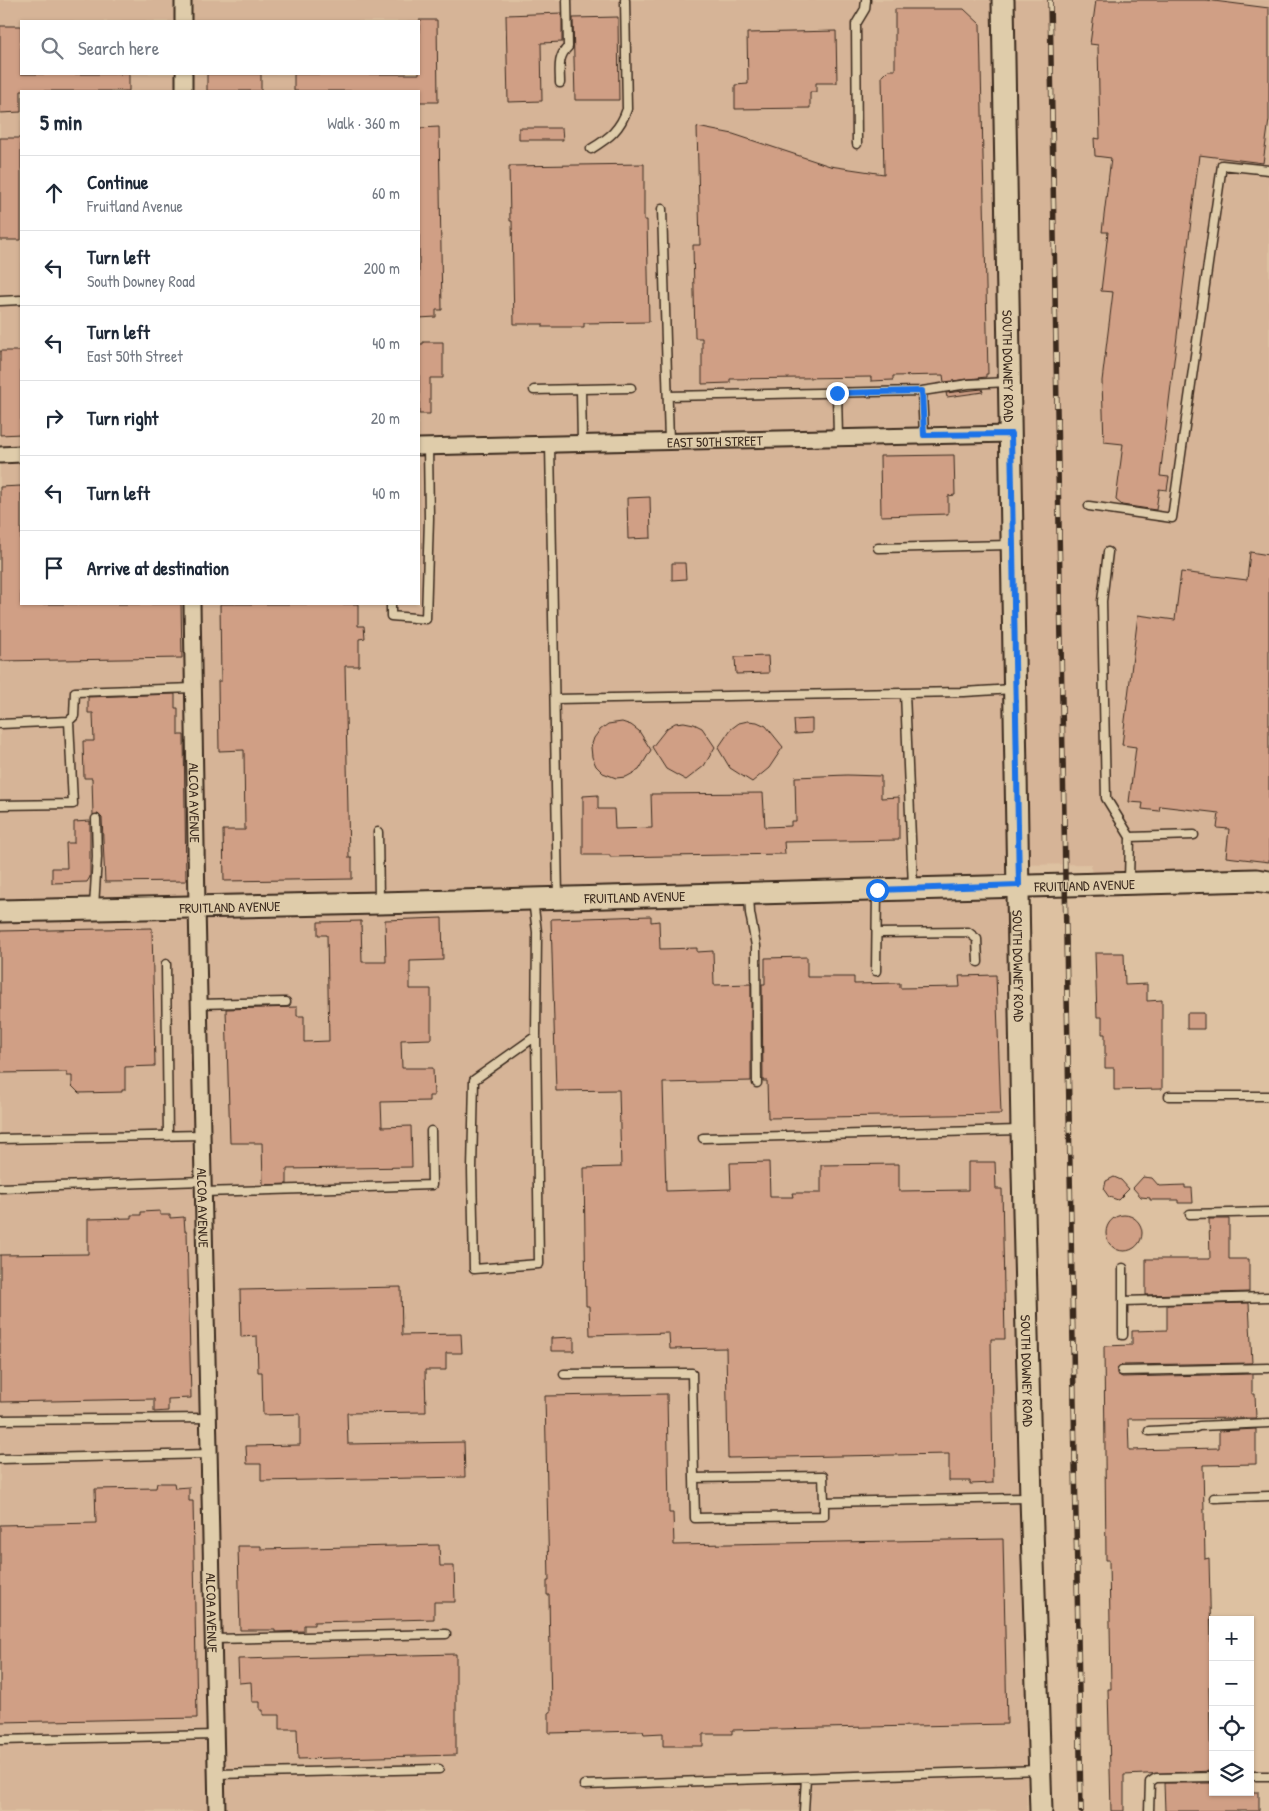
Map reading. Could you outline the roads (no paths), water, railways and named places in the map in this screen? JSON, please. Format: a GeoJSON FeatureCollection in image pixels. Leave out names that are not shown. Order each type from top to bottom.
{"type":"FeatureCollection","features":[{"type":"Feature","properties":{"kind":"main road","name":"SOUTH DOWNEY ROAD"},"geometry":{"type":"LineString","coordinates":[[1002,0],[1022,1130],[1041,1811]]}},
{"type":"Feature","properties":{"kind":"main road","name":"FRUITLAND AVENUE"},"geometry":{"type":"LineString","coordinates":[[0,911],[379,903],[1019,885],[1256,880],[1269,882]]}},
{"type":"Feature","properties":{"kind":"street"},"geometry":{"type":"LineString","coordinates":[[183,0],[183,20]]}},
{"type":"Feature","properties":{"kind":"street"},"geometry":{"type":"LineString","coordinates":[[184,75],[184,90]]}},
{"type":"Feature","properties":{"kind":"street","name":"EAST 50TH STREET"},"geometry":{"type":"LineString","coordinates":[[423,446],[1011,434]]}},
{"type":"Feature","properties":{"kind":"street"},"geometry":{"type":"LineString","coordinates":[[0,455],[20,454]]}},
{"type":"Feature","properties":{"kind":"street","name":"ALCOA AVENUE"},"geometry":{"type":"LineString","coordinates":[[192,605],[217,1811]]}},
{"type":"Feature","properties":{"kind":"lane"},"geometry":{"type":"LineString","coordinates":[[560,83],[560,58],[562,52],[568,47],[567,0]]}},
{"type":"Feature","properties":{"kind":"lane"},"geometry":{"type":"LineString","coordinates":[[591,149],[612,136],[624,119],[627,109],[625,0]]}},
{"type":"Feature","properties":{"kind":"lane"},"geometry":{"type":"LineString","coordinates":[[857,144],[856,24],[866,9],[866,0]]}},
{"type":"Feature","properties":{"kind":"lane"},"geometry":{"type":"LineString","coordinates":[[1089,506],[1172,518],[1222,165],[1269,170]]}},
{"type":"Feature","properties":{"kind":"lane"},"geometry":{"type":"LineString","coordinates":[[662,209],[669,441]]}},
{"type":"Feature","properties":{"kind":"lane"},"geometry":{"type":"LineString","coordinates":[[0,301],[20,300]]}},
{"type":"Feature","properties":{"kind":"lane"},"geometry":{"type":"LineString","coordinates":[[668,396],[922,391],[968,384],[1010,382]]}},
{"type":"Feature","properties":{"kind":"lane"},"geometry":{"type":"LineString","coordinates":[[534,390],[631,388]]}},
{"type":"Feature","properties":{"kind":"lane"},"geometry":{"type":"LineString","coordinates":[[581,389],[582,443]]}},
{"type":"Feature","properties":{"kind":"lane"},"geometry":{"type":"LineString","coordinates":[[922,391],[924,435]]}},
{"type":"Feature","properties":{"kind":"lane"},"geometry":{"type":"LineString","coordinates":[[837,393],[838,437]]}},
{"type":"Feature","properties":{"kind":"lane"},"geometry":{"type":"LineString","coordinates":[[550,444],[558,898]]}},
{"type":"Feature","properties":{"kind":"lane"},"geometry":{"type":"LineString","coordinates":[[391,605],[391,616],[426,618],[429,518],[423,446]]}},
{"type":"Feature","properties":{"kind":"lane"},"geometry":{"type":"LineString","coordinates":[[878,548],[1012,545]]}},
{"type":"Feature","properties":{"kind":"lane"},"geometry":{"type":"LineString","coordinates":[[1108,552],[1102,601],[1106,798],[1130,836],[1128,883]]}},
{"type":"Feature","properties":{"kind":"lane"},"geometry":{"type":"LineString","coordinates":[[0,724],[69,721],[74,716],[75,692],[194,688]]}},
{"type":"Feature","properties":{"kind":"lane"},"geometry":{"type":"LineString","coordinates":[[555,699],[964,692],[1015,688]]}},
{"type":"Feature","properties":{"kind":"lane"},"geometry":{"type":"LineString","coordinates":[[906,693],[913,889]]}},
{"type":"Feature","properties":{"kind":"lane"},"geometry":{"type":"LineString","coordinates":[[0,805],[73,804],[69,721]]}},
{"type":"Feature","properties":{"kind":"lane"},"geometry":{"type":"LineString","coordinates":[[94,909],[97,856],[96,819]]}},
{"type":"Feature","properties":{"kind":"lane"},"geometry":{"type":"LineString","coordinates":[[378,832],[379,903]]}},
{"type":"Feature","properties":{"kind":"lane"},"geometry":{"type":"LineString","coordinates":[[1130,836],[1194,835]]}},
{"type":"Feature","properties":{"kind":"lane"},"geometry":{"type":"LineString","coordinates":[[876,971],[877,890]]}},
{"type":"Feature","properties":{"kind":"lane"},"geometry":{"type":"LineString","coordinates":[[749,893],[750,913],[756,946],[757,1083]]}},
{"type":"Feature","properties":{"kind":"lane"},"geometry":{"type":"LineString","coordinates":[[533,898],[537,932],[536,1036],[539,1264],[474,1268],[472,1170],[474,1080],[536,1036]]}},
{"type":"Feature","properties":{"kind":"lane"},"geometry":{"type":"LineString","coordinates":[[877,933],[968,932],[977,939],[978,962]]}},
{"type":"Feature","properties":{"kind":"lane"},"geometry":{"type":"LineString","coordinates":[[166,964],[168,1136]]}},
{"type":"Feature","properties":{"kind":"lane"},"geometry":{"type":"LineString","coordinates":[[199,1004],[286,1002]]}},
{"type":"Feature","properties":{"kind":"lane"},"geometry":{"type":"LineString","coordinates":[[1169,1096],[1269,1096]]}},
{"type":"Feature","properties":{"kind":"lane"},"geometry":{"type":"LineString","coordinates":[[703,1138],[1022,1130]]}},
{"type":"Feature","properties":{"kind":"lane"},"geometry":{"type":"LineString","coordinates":[[0,1188],[432,1185],[431,1131]]}},
{"type":"Feature","properties":{"kind":"lane"},"geometry":{"type":"LineString","coordinates":[[0,1139],[202,1135]]}},
{"type":"Feature","properties":{"kind":"lane"},"geometry":{"type":"LineString","coordinates":[[1190,1214],[1269,1212]]}},
{"type":"Feature","properties":{"kind":"lane"},"geometry":{"type":"LineString","coordinates":[[1123,1268],[1123,1335]]}},
{"type":"Feature","properties":{"kind":"lane"},"geometry":{"type":"LineString","coordinates":[[1123,1301],[1269,1297]]}},
{"type":"Feature","properties":{"kind":"lane"},"geometry":{"type":"LineString","coordinates":[[1122,1371],[1269,1368]]}},
{"type":"Feature","properties":{"kind":"lane"},"geometry":{"type":"LineString","coordinates":[[564,1374],[692,1373],[694,1478],[695,1518],[824,1516],[823,1476],[694,1478]]}},
{"type":"Feature","properties":{"kind":"lane"},"geometry":{"type":"LineString","coordinates":[[0,1420],[208,1418]]}},
{"type":"Feature","properties":{"kind":"lane"},"geometry":{"type":"LineString","coordinates":[[1148,1431],[1191,1430],[1199,1426],[1269,1424]]}},
{"type":"Feature","properties":{"kind":"lane"},"geometry":{"type":"LineString","coordinates":[[0,1459],[209,1454]]}},
{"type":"Feature","properties":{"kind":"lane"},"geometry":{"type":"LineString","coordinates":[[1214,1498],[1269,1496]]}},
{"type":"Feature","properties":{"kind":"lane"},"geometry":{"type":"LineString","coordinates":[[824,1502],[1031,1498]]}},
{"type":"Feature","properties":{"kind":"lane"},"geometry":{"type":"LineString","coordinates":[[213,1639],[446,1634]]}},
{"type":"Feature","properties":{"kind":"lane"},"geometry":{"type":"LineString","coordinates":[[0,1740],[215,1735]]}},
{"type":"Feature","properties":{"kind":"lane"},"geometry":{"type":"LineString","coordinates":[[216,1774],[439,1769]]}},
{"type":"Feature","properties":{"kind":"lane"},"geometry":{"type":"LineString","coordinates":[[584,1785],[1040,1770]]}},
{"type":"Feature","properties":{"kind":"lane"},"geometry":{"type":"LineString","coordinates":[[1254,1776],[1269,1776]]}},
{"type":"Feature","properties":{"kind":"lane"},"geometry":{"type":"LineString","coordinates":[[1149,1811],[1150,1782],[1156,1778],[1209,1777]]}},
{"type":"Feature","properties":{"kind":"lane"},"geometry":{"type":"LineString","coordinates":[[804,1811],[806,1778]]}},
{"type":"Feature","properties":{"kind":"railway"},"geometry":{"type":"LineString","coordinates":[[1050,0],[1081,1811]]}}]}
